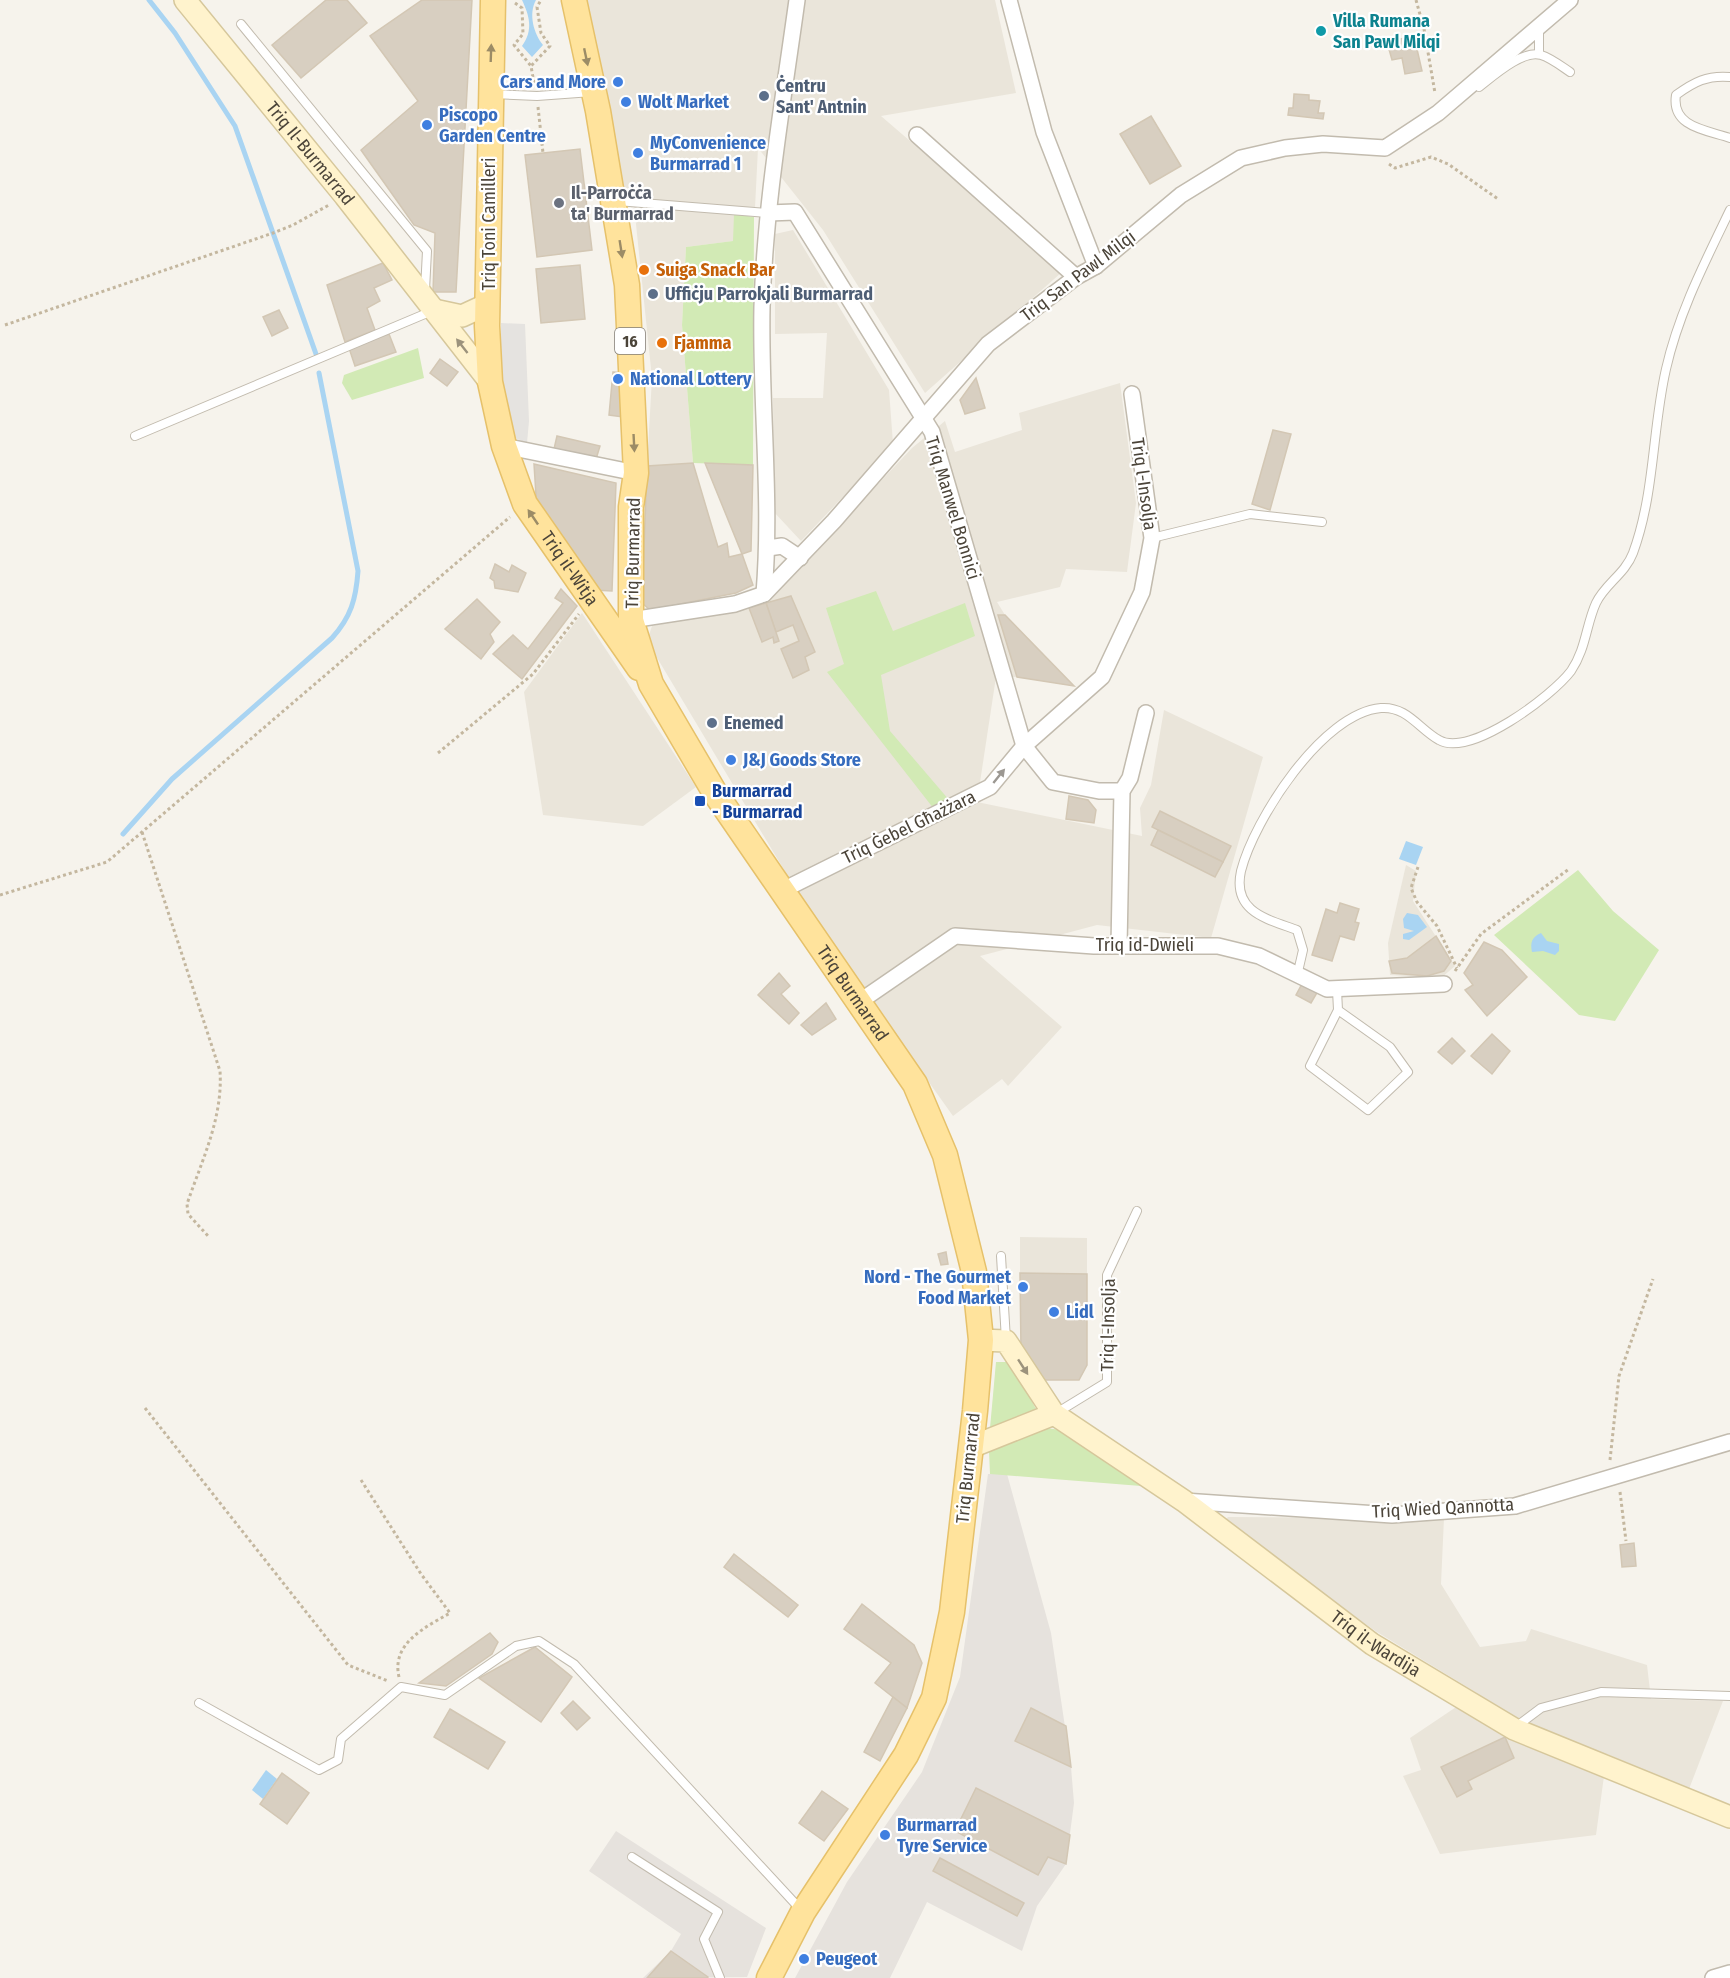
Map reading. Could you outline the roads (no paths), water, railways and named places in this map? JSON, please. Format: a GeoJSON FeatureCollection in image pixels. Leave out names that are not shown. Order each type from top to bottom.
{"type":"FeatureCollection","features":[{"type":"Feature","properties":{"kind":"main road","name":"Triq Toni Camilleri"},"geometry":{"type":"LineString","coordinates":[[493,0],[488,304],[490,382],[504,446]]}},
{"type":"Feature","properties":{"kind":"main road","name":"Triq Burmarrad"},"geometry":{"type":"LineString","coordinates":[[574,0],[593,92],[627,285],[636,473],[631,507],[631,620],[651,684],[715,793],[915,1084],[945,1155],[974,1272],[981,1340],[952,1612],[944,1660],[934,1698],[906,1755],[803,1912],[769,1978]]}},
{"type":"Feature","properties":{"kind":"main road","name":"Triq il-Witja"},"geometry":{"type":"LineString","coordinates":[[504,446],[525,504],[589,600],[651,684]]}},
{"type":"Feature","properties":{"kind":"street","name":"Triq Il-Burmarrad"},"geometry":{"type":"LineString","coordinates":[[185,0],[345,196],[490,382]]}},
{"type":"Feature","properties":{"kind":"street"},"geometry":{"type":"LineString","coordinates":[[764,594],[768,548],[762,308],[768,213],[797,0]]}},
{"type":"Feature","properties":{"kind":"street"},"geometry":{"type":"LineString","coordinates":[[1009,0],[1044,132],[1096,266]]}},
{"type":"Feature","properties":{"kind":"street","name":"Triq San Pawl Milqi"},"geometry":{"type":"LineString","coordinates":[[631,620],[735,604],[764,594],[800,558],[988,344],[1076,277],[1096,266],[1181,195],[1241,158],[1285,148],[1323,144],[1385,148],[1438,113],[1570,0]]}},
{"type":"Feature","properties":{"kind":"street"},"geometry":{"type":"LineString","coordinates":[[917,135],[1076,277]]}},
{"type":"Feature","properties":{"kind":"street","name":"Triq Manwel Bonnici"},"geometry":{"type":"LineString","coordinates":[[768,213],[795,212],[932,432],[1024,746],[1053,782],[1099,791],[1122,791]]}},
{"type":"Feature","properties":{"kind":"street"},"geometry":{"type":"LineString","coordinates":[[429,304],[462,316],[488,304]]}},
{"type":"Feature","properties":{"kind":"street","name":"Triq l-Insolja"},"geometry":{"type":"LineString","coordinates":[[1024,746],[1102,676],[1142,592],[1152,538],[1132,394]]}},
{"type":"Feature","properties":{"kind":"street"},"geometry":{"type":"LineString","coordinates":[[504,446],[636,473]]}},
{"type":"Feature","properties":{"kind":"street"},"geometry":{"type":"LineString","coordinates":[[768,548],[782,546],[800,558]]}},
{"type":"Feature","properties":{"kind":"street"},"geometry":{"type":"LineString","coordinates":[[1119,946],[1122,791],[1130,778],[1146,713]]}},
{"type":"Feature","properties":{"kind":"street","name":"Triq Ġebel Għażżara"},"geometry":{"type":"LineString","coordinates":[[781,891],[990,786],[1024,746]]}},
{"type":"Feature","properties":{"kind":"street","name":"Triq id-Dwieli"},"geometry":{"type":"LineString","coordinates":[[859,1002],[955,936],[1119,946],[1218,946],[1259,956],[1321,987],[1337,990],[1444,984]]}},
{"type":"Feature","properties":{"kind":"street"},"geometry":{"type":"LineString","coordinates":[[981,1340],[1006,1341]]}},
{"type":"Feature","properties":{"kind":"street","name":"Triq il-Wardija"},"geometry":{"type":"LineString","coordinates":[[1006,1341],[1054,1414],[1184,1501],[1372,1644],[1514,1729],[1730,1817]]}},
{"type":"Feature","properties":{"kind":"street"},"geometry":{"type":"LineString","coordinates":[[970,1447],[1054,1414]]}},
{"type":"Feature","properties":{"kind":"street","name":"Triq Wied Qannotta"},"geometry":{"type":"LineString","coordinates":[[1184,1501],[1392,1515],[1515,1506],[1730,1442]]}},
{"type":"Feature","properties":{"kind":"street"},"geometry":{"type":"LineString","coordinates":[[1713,1978],[1730,1973]]}},
{"type":"Feature","properties":{"kind":"lane"},"geometry":{"type":"LineString","coordinates":[[135,436],[429,304],[427,251],[240,24]]}},
{"type":"Feature","properties":{"kind":"lane"},"geometry":{"type":"LineString","coordinates":[[1539,27],[1539,54]]}},
{"type":"Feature","properties":{"kind":"lane"},"geometry":{"type":"LineString","coordinates":[[1461,93],[1472,93],[1503,68],[1526,56],[1539,54],[1570,72]]}},
{"type":"Feature","properties":{"kind":"lane"},"geometry":{"type":"LineString","coordinates":[[1730,78],[1706,76],[1676,95],[1674,107],[1679,117],[1688,124],[1730,138]]}},
{"type":"Feature","properties":{"kind":"lane"},"geometry":{"type":"LineString","coordinates":[[490,94],[537,96],[593,92]]}},
{"type":"Feature","properties":{"kind":"lane"},"geometry":{"type":"LineString","coordinates":[[613,200],[768,213]]}},
{"type":"Feature","properties":{"kind":"lane"},"geometry":{"type":"LineString","coordinates":[[1297,976],[1303,950],[1297,930],[1261,917],[1244,904],[1238,885],[1255,831],[1290,776],[1331,732],[1357,717],[1382,708],[1405,712],[1441,742],[1460,742],[1523,715],[1548,696],[1570,671],[1582,651],[1600,595],[1624,570],[1633,554],[1652,476],[1665,371],[1680,316],[1730,210]]}},
{"type":"Feature","properties":{"kind":"lane"},"geometry":{"type":"LineString","coordinates":[[1152,538],[1250,514],[1322,522]]}},
{"type":"Feature","properties":{"kind":"lane"},"geometry":{"type":"LineString","coordinates":[[1337,990],[1338,1010],[1310,1066],[1368,1110],[1408,1072],[1390,1047],[1338,1010]]}},
{"type":"Feature","properties":{"kind":"lane","name":"Triq l-Insolja"},"geometry":{"type":"LineString","coordinates":[[1054,1414],[1107,1382],[1107,1275],[1137,1211]]}},
{"type":"Feature","properties":{"kind":"lane"},"geometry":{"type":"LineString","coordinates":[[1001,1257],[1006,1341]]}},
{"type":"Feature","properties":{"kind":"lane"},"geometry":{"type":"LineString","coordinates":[[199,1703],[318,1770],[338,1760],[341,1739],[401,1687],[446,1695],[516,1646],[539,1641],[574,1664],[803,1912]]}},
{"type":"Feature","properties":{"kind":"lane"},"geometry":{"type":"LineString","coordinates":[[1514,1729],[1541,1708],[1601,1692],[1730,1696]]}},
{"type":"Feature","properties":{"kind":"lane"},"geometry":{"type":"LineString","coordinates":[[632,1857],[718,1912],[704,1939],[720,1978]]}},
{"type":"Feature","properties":{"kind":"water"},"geometry":{"type":"Polygon","coordinates":[[[522,0],[536,0],[532,11],[533,24],[543,45],[532,57],[522,46],[528,34],[529,23],[522,0]]]}},
{"type":"Feature","properties":{"kind":"water"},"geometry":{"type":"Polygon","coordinates":[[[1406,841],[1423,847],[1416,865],[1399,859],[1406,841]]]}},
{"type":"Feature","properties":{"kind":"water"},"geometry":{"type":"Polygon","coordinates":[[[1407,913],[1418,915],[1427,927],[1409,940],[1403,939],[1403,934],[1414,931],[1404,928],[1403,919],[1407,913]]]}},
{"type":"Feature","properties":{"kind":"water"},"geometry":{"type":"Polygon","coordinates":[[[1541,933],[1547,941],[1559,944],[1559,951],[1555,955],[1543,951],[1532,952],[1532,940],[1541,933]]]}},
{"type":"Feature","properties":{"kind":"water"},"geometry":{"type":"Polygon","coordinates":[[[266,1770],[277,1779],[263,1799],[252,1790],[266,1770]]]}},
{"type":"Feature","properties":{"kind":"waterway"},"geometry":{"type":"LineString","coordinates":[[149,0],[175,33],[235,126],[316,354]]}},
{"type":"Feature","properties":{"kind":"waterway"},"geometry":{"type":"LineString","coordinates":[[123,834],[172,779],[332,638],[348,615],[354,599],[358,571],[319,373]]}},
{"type":"Feature","properties":{"kind":"place","name":"Villa Rumana San Pawl Milqi"},"geometry":{"type":"Point","coordinates":[1321,31]}},
{"type":"Feature","properties":{"kind":"place","name":"Cars and More"},"geometry":{"type":"Point","coordinates":[618,82]}},
{"type":"Feature","properties":{"kind":"place","name":"Ċentru Sant' Antnin"},"geometry":{"type":"Point","coordinates":[764,96]}},
{"type":"Feature","properties":{"kind":"place","name":"Wolt Market"},"geometry":{"type":"Point","coordinates":[626,102]}},
{"type":"Feature","properties":{"kind":"place","name":"Piscopo Garden Centre"},"geometry":{"type":"Point","coordinates":[427,125]}},
{"type":"Feature","properties":{"kind":"place","name":"MyConvenience Burmarrad 1"},"geometry":{"type":"Point","coordinates":[638,153]}},
{"type":"Feature","properties":{"kind":"place","name":"Il-Parroċċa ta' Burmarrad"},"geometry":{"type":"Point","coordinates":[559,203]}},
{"type":"Feature","properties":{"kind":"place","name":"Suiga Snack Bar"},"geometry":{"type":"Point","coordinates":[644,270]}},
{"type":"Feature","properties":{"kind":"place","name":"Uffiċju Parrokjali Burmarrad"},"geometry":{"type":"Point","coordinates":[653,294]}},
{"type":"Feature","properties":{"kind":"place","name":"Fjamma"},"geometry":{"type":"Point","coordinates":[662,343]}},
{"type":"Feature","properties":{"kind":"place","name":"National Lottery"},"geometry":{"type":"Point","coordinates":[618,379]}},
{"type":"Feature","properties":{"kind":"place","name":"Enemed"},"geometry":{"type":"Point","coordinates":[712,723]}},
{"type":"Feature","properties":{"kind":"place","name":"J&J Goods Store"},"geometry":{"type":"Point","coordinates":[731,760]}},
{"type":"Feature","properties":{"kind":"place","name":"Burmarrad - Burmarrad"},"geometry":{"type":"Point","coordinates":[700,801]}},
{"type":"Feature","properties":{"kind":"place","name":"Nord - The Gourmet Food Market"},"geometry":{"type":"Point","coordinates":[1023,1287]}},
{"type":"Feature","properties":{"kind":"place","name":"Lidl"},"geometry":{"type":"Point","coordinates":[1054,1312]}},
{"type":"Feature","properties":{"kind":"place","name":"Burmarrad Tyre Service"},"geometry":{"type":"Point","coordinates":[885,1835]}},
{"type":"Feature","properties":{"kind":"place","name":"Peugeot"},"geometry":{"type":"Point","coordinates":[804,1959]}}]}
